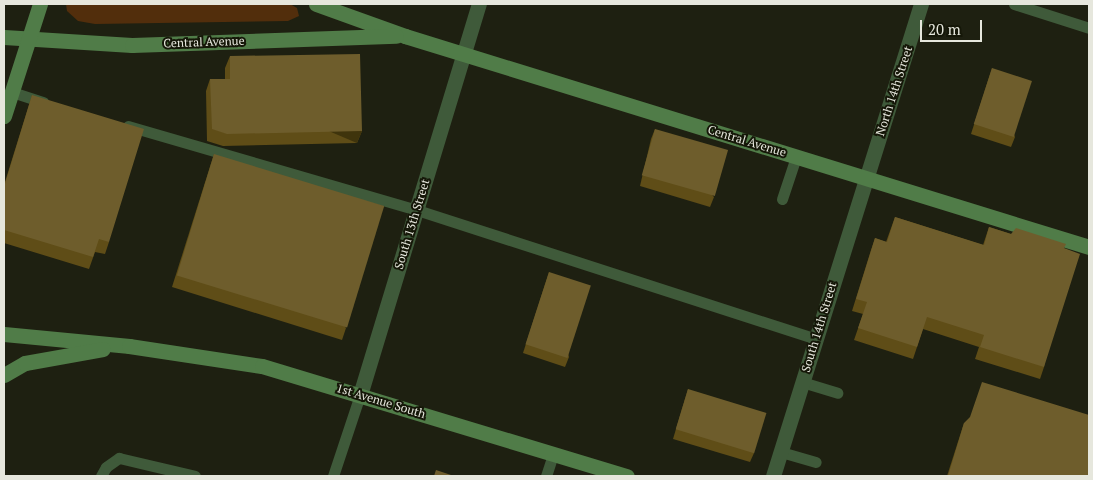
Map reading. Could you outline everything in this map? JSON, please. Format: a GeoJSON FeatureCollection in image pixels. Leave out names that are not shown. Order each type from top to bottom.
{"type":"FeatureCollection","features":[{"type":"Feature","properties":{"kind":"main road"},"geometry":{"type":"LineString","coordinates":[[4,116],[40,4]]}},
{"type":"Feature","properties":{"kind":"main road","name":"Central Avenue"},"geometry":{"type":"LineString","coordinates":[[316,4],[405,36],[1089,247]]}},
{"type":"Feature","properties":{"kind":"main road","name":"Central Avenue"},"geometry":{"type":"LineString","coordinates":[[4,37],[132,45],[405,36]]}},
{"type":"Feature","properties":{"kind":"main road","name":"1st Avenue South"},"geometry":{"type":"LineString","coordinates":[[4,334],[130,346],[262,366],[627,476]]}},
{"type":"Feature","properties":{"kind":"main road","name":"1st Avenue South"},"geometry":{"type":"LineString","coordinates":[[4,374],[25,363],[62,354],[130,346]]}},
{"type":"Feature","properties":{"kind":"street","name":"South 13th Street"},"geometry":{"type":"LineString","coordinates":[[360,395],[479,4]]}},
{"type":"Feature","properties":{"kind":"street","name":"North 14th Street"},"geometry":{"type":"LineString","coordinates":[[866,178],[921,4]]}},
{"type":"Feature","properties":{"kind":"street","name":"South 14th Street"},"geometry":{"type":"LineString","coordinates":[[773,476],[866,178]]}},
{"type":"Feature","properties":{"kind":"lane"},"geometry":{"type":"LineString","coordinates":[[1014,4],[1089,28]]}},
{"type":"Feature","properties":{"kind":"lane"},"geometry":{"type":"LineString","coordinates":[[12,92],[56,105]]}},
{"type":"Feature","properties":{"kind":"lane"},"geometry":{"type":"LineString","coordinates":[[113,122],[417,210],[816,339]]}},
{"type":"Feature","properties":{"kind":"lane"},"geometry":{"type":"LineString","coordinates":[[782,199],[796,157]]}},
{"type":"Feature","properties":{"kind":"lane"},"geometry":{"type":"LineString","coordinates":[[802,382],[837,393]]}},
{"type":"Feature","properties":{"kind":"lane"},"geometry":{"type":"LineString","coordinates":[[333,476],[360,395]]}},
{"type":"Feature","properties":{"kind":"lane"},"geometry":{"type":"LineString","coordinates":[[780,452],[816,462]]}},
{"type":"Feature","properties":{"kind":"lane"},"geometry":{"type":"LineString","coordinates":[[546,476],[553,454]]}},
{"type":"Feature","properties":{"kind":"lane"},"geometry":{"type":"LineString","coordinates":[[101,476],[106,467],[120,458],[195,476]]}},
{"type":"Feature","properties":{"kind":"shaded area"},"geometry":{"type":"Polygon","coordinates":[[[66,4],[290,4],[297,8],[299,16],[288,21],[95,24],[78,21],[67,11],[66,4]]]}},
{"type":"Feature","properties":{"kind":"building"},"geometry":{"type":"Polygon","coordinates":[[[360,54],[362,131],[227,134],[212,129],[210,79],[230,79],[230,56],[360,54]]]}},
{"type":"Feature","properties":{"kind":"building"},"geometry":{"type":"Polygon","coordinates":[[[992,68],[1032,81],[1014,137],[974,124],[992,68]]]}},
{"type":"Feature","properties":{"kind":"building"},"geometry":{"type":"Polygon","coordinates":[[[32,95],[144,129],[109,242],[99,239],[93,257],[4,230],[4,187],[32,95]]]}},
{"type":"Feature","properties":{"kind":"building"},"geometry":{"type":"Polygon","coordinates":[[[655,129],[728,150],[715,196],[642,175],[655,129]]]}},
{"type":"Feature","properties":{"kind":"building"},"geometry":{"type":"Polygon","coordinates":[[[214,154],[384,206],[347,327],[177,275],[214,154]]]}},
{"type":"Feature","properties":{"kind":"building"},"geometry":{"type":"Polygon","coordinates":[[[895,217],[984,245],[989,227],[1011,234],[1016,228],[1066,244],[1064,248],[1080,254],[1044,367],[980,347],[984,335],[927,317],[917,347],[858,328],[867,302],[856,299],[875,238],[887,242],[895,217]]]}},
{"type":"Feature","properties":{"kind":"building"},"geometry":{"type":"Polygon","coordinates":[[[549,272],[591,286],[567,358],[526,344],[549,272]]]}},
{"type":"Feature","properties":{"kind":"building"},"geometry":{"type":"Polygon","coordinates":[[[982,382],[1089,415],[1089,476],[948,476],[964,423],[970,417],[982,382]]]}},
{"type":"Feature","properties":{"kind":"building"},"geometry":{"type":"Polygon","coordinates":[[[688,389],[766,413],[754,453],[676,429],[688,389]]]}},
{"type":"Feature","properties":{"kind":"building"},"geometry":{"type":"Polygon","coordinates":[[[436,470],[454,476],[434,476],[436,470]]]}}]}
